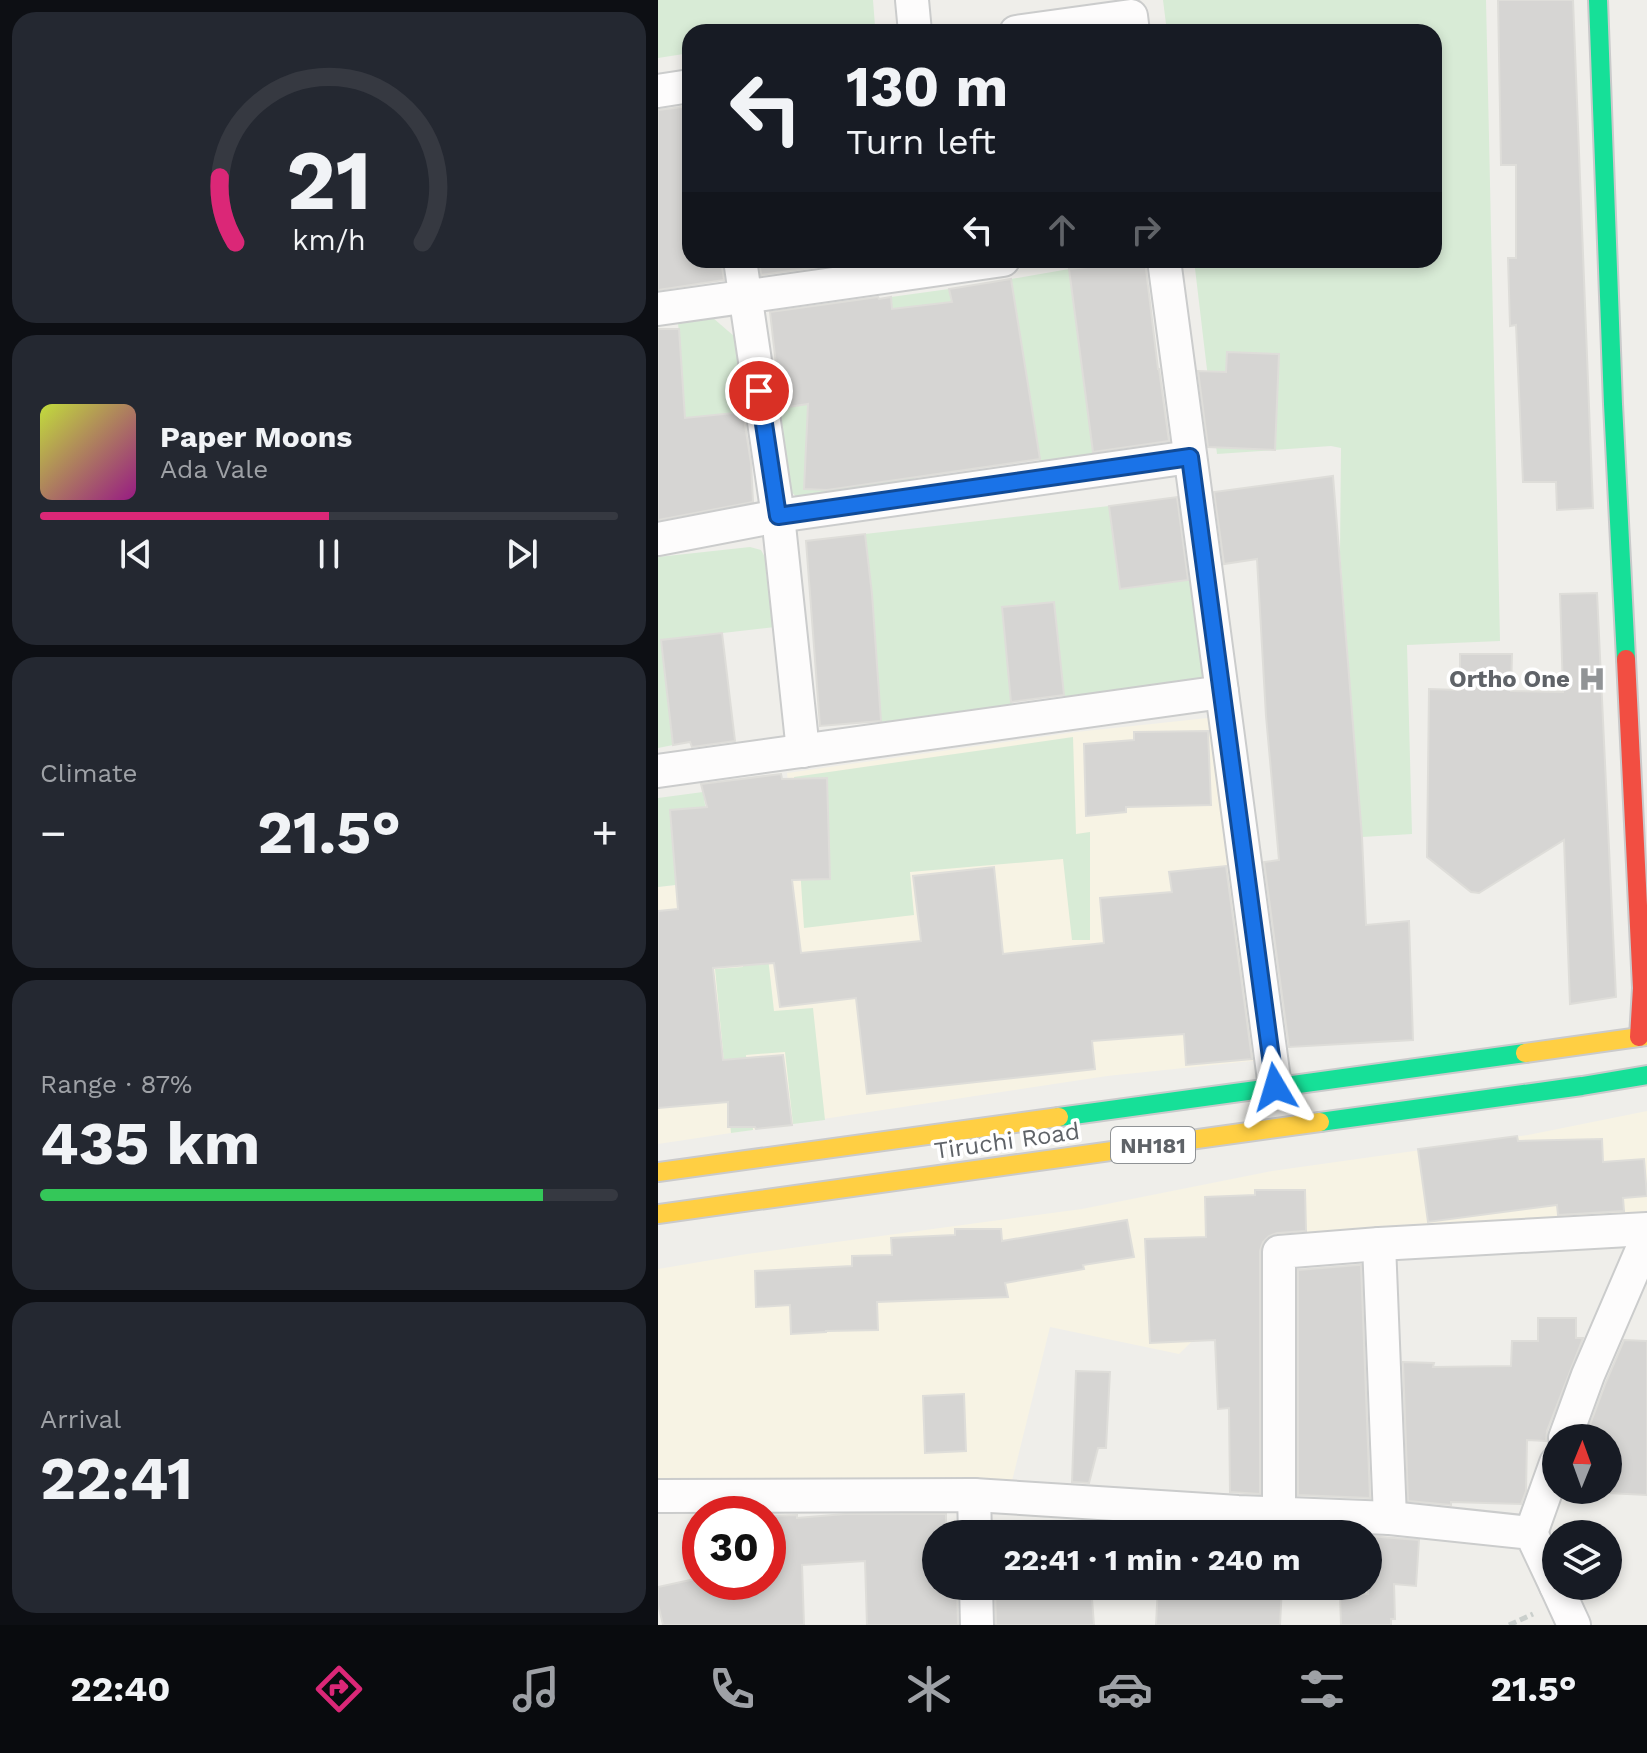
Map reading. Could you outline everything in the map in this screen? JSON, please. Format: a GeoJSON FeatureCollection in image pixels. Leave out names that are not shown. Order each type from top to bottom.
{"type":"FeatureCollection","features":[{"type":"Feature","properties":{"kind":"main road"},"geometry":{"type":"LineString","coordinates":[[1598,0],[1613,404],[1643,1036]]}},
{"type":"Feature","properties":{"kind":"main road","name":"Tiruchi Road"},"geometry":{"type":"LineString","coordinates":[[658,1214],[872,1163],[1275,1087],[1643,1036]]}},
{"type":"Feature","properties":{"kind":"main road","name":"Tiruchi Road"},"geometry":{"type":"LineString","coordinates":[[658,1172],[872,1163],[1582,1086],[1647,1075]]}},
{"type":"Feature","properties":{"kind":"street"},"geometry":{"type":"LineString","coordinates":[[912,0],[914,24]]}},
{"type":"Feature","properties":{"kind":"street"},"geometry":{"type":"LineString","coordinates":[[1074,24],[1131,16],[1132,24]]}},
{"type":"Feature","properties":{"kind":"street"},"geometry":{"type":"LineString","coordinates":[[658,91],[682,87]]}},
{"type":"Feature","properties":{"kind":"street"},"geometry":{"type":"LineString","coordinates":[[741,268],[778,516],[803,751]]}},
{"type":"Feature","properties":{"kind":"street"},"geometry":{"type":"LineString","coordinates":[[658,309],[947,268]]}},
{"type":"Feature","properties":{"kind":"street"},"geometry":{"type":"LineString","coordinates":[[1165,268],[1275,1087]]}},
{"type":"Feature","properties":{"kind":"street"},"geometry":{"type":"LineString","coordinates":[[658,539],[778,516],[1190,457]]}},
{"type":"Feature","properties":{"kind":"street"},"geometry":{"type":"LineString","coordinates":[[658,771],[1222,692]]}},
{"type":"Feature","properties":{"kind":"street"},"geometry":{"type":"LineString","coordinates":[[1279,1514],[1279,1252],[1647,1229]]}},
{"type":"Feature","properties":{"kind":"street"},"geometry":{"type":"LineString","coordinates":[[1570,1424],[1647,1238]]}},
{"type":"Feature","properties":{"kind":"street"},"geometry":{"type":"LineString","coordinates":[[1379,1244],[1390,1518]]}},
{"type":"Feature","properties":{"kind":"street"},"geometry":{"type":"LineString","coordinates":[[974,1495],[975,1520]]}},
{"type":"Feature","properties":{"kind":"street"},"geometry":{"type":"LineString","coordinates":[[658,1496],[974,1495],[1390,1518],[1531,1533]]}},
{"type":"Feature","properties":{"kind":"street"},"geometry":{"type":"LineString","coordinates":[[1542,1502],[1531,1533],[1542,1556]]}},
{"type":"Feature","properties":{"kind":"street"},"geometry":{"type":"LineString","coordinates":[[976,1600],[977,1625]]}},
{"type":"Feature","properties":{"kind":"street"},"geometry":{"type":"LineString","coordinates":[[1562,1600],[1574,1625]]}},
{"type":"Feature","properties":{"kind":"shaded area"},"geometry":{"type":"Polygon","coordinates":[[[1217,717],[1261,1060],[1107,1076],[658,1144],[658,887],[795,872],[787,773],[1076,732],[1217,717]]]}},
{"type":"Feature","properties":{"kind":"shaded area"},"geometry":{"type":"Polygon","coordinates":[[[1647,1111],[1647,1251],[1618,1242],[1284,1256],[1227,1262],[1220,1314],[1179,1354],[1050,1327],[1012,1481],[658,1484],[658,1269],[1082,1209],[1272,1171],[1528,1135],[1647,1111]]]}},
{"type":"Feature","properties":{"kind":"green space"},"geometry":{"type":"Polygon","coordinates":[[[658,0],[873,0],[875,24],[682,24],[682,54],[658,58],[658,0]]]}},
{"type":"Feature","properties":{"kind":"green space"},"geometry":{"type":"Polygon","coordinates":[[[1163,0],[1486,0],[1500,641],[1407,645],[1412,834],[1362,837],[1340,554],[1341,448],[1331,446],[1217,454],[1195,268],[1442,268],[1442,24],[1166,24],[1163,0]]]}},
{"type":"Feature","properties":{"kind":"green space"},"geometry":{"type":"Polygon","coordinates":[[[1069,269],[1094,456],[1040,465],[1011,279],[1069,269]]]}},
{"type":"Feature","properties":{"kind":"green space"},"geometry":{"type":"Polygon","coordinates":[[[949,289],[962,367],[902,390],[891,297],[949,289]]]}},
{"type":"Feature","properties":{"kind":"green space"},"geometry":{"type":"Polygon","coordinates":[[[713,318],[735,337],[747,411],[685,418],[678,322],[713,318]]]}},
{"type":"Feature","properties":{"kind":"green space"},"geometry":{"type":"Polygon","coordinates":[[[902,390],[915,485],[800,500],[787,488],[779,408],[902,390]]]}},
{"type":"Feature","properties":{"kind":"green space"},"geometry":{"type":"Polygon","coordinates":[[[1109,506],[1120,589],[1196,579],[1208,681],[1064,699],[1054,602],[1002,607],[1012,705],[881,722],[865,534],[1109,506]]]}},
{"type":"Feature","properties":{"kind":"green space"},"geometry":{"type":"Polygon","coordinates":[[[750,547],[761,550],[767,561],[766,573],[775,627],[662,640],[673,745],[658,748],[658,557],[750,547]]]}},
{"type":"Feature","properties":{"kind":"green space"},"geometry":{"type":"Polygon","coordinates":[[[1073,737],[1076,834],[1090,832],[1090,940],[1072,940],[1063,859],[910,872],[914,915],[804,928],[794,777],[1073,737]]]}},
{"type":"Feature","properties":{"kind":"green space"},"geometry":{"type":"Polygon","coordinates":[[[703,792],[717,880],[658,887],[658,798],[703,792]]]}},
{"type":"Feature","properties":{"kind":"green space"},"geometry":{"type":"Polygon","coordinates":[[[759,876],[774,1011],[813,1008],[825,1120],[793,1124],[785,1052],[746,1055],[753,1130],[731,1133],[715,969],[743,967],[735,878],[759,876]]]}},
{"type":"Feature","properties":{"kind":"building"},"geometry":{"type":"Polygon","coordinates":[[[1498,0],[1573,0],[1593,508],[1557,510],[1556,482],[1523,482],[1516,325],[1510,326],[1508,258],[1516,258],[1516,165],[1501,165],[1498,0]]]}},
{"type":"Feature","properties":{"kind":"building"},"geometry":{"type":"Polygon","coordinates":[[[682,107],[682,268],[722,268],[724,280],[658,290],[658,110],[682,107]]]}},
{"type":"Feature","properties":{"kind":"building"},"geometry":{"type":"Polygon","coordinates":[[[760,268],[811,268],[761,275],[760,268]]]}},
{"type":"Feature","properties":{"kind":"building"},"geometry":{"type":"Polygon","coordinates":[[[1146,268],[1169,441],[1093,452],[1069,269],[1146,268]]]}},
{"type":"Feature","properties":{"kind":"building"},"geometry":{"type":"Polygon","coordinates":[[[1011,279],[1040,459],[827,490],[804,489],[808,404],[781,408],[770,312],[878,297],[891,297],[892,309],[952,302],[949,289],[1011,279]]]}},
{"type":"Feature","properties":{"kind":"building"},"geometry":{"type":"Polygon","coordinates":[[[658,329],[679,329],[685,418],[743,412],[753,502],[658,520],[658,329]]]}},
{"type":"Feature","properties":{"kind":"building"},"geometry":{"type":"Polygon","coordinates":[[[1227,352],[1279,354],[1275,450],[1208,447],[1198,371],[1226,372],[1227,352]]]}},
{"type":"Feature","properties":{"kind":"building"},"geometry":{"type":"Polygon","coordinates":[[[1333,476],[1362,837],[1366,925],[1409,921],[1413,1040],[1289,1047],[1264,862],[1279,860],[1266,716],[1257,559],[1224,564],[1214,492],[1333,476]]]}},
{"type":"Feature","properties":{"kind":"building"},"geometry":{"type":"Polygon","coordinates":[[[1177,497],[1188,580],[1120,589],[1109,506],[1177,497]]]}},
{"type":"Feature","properties":{"kind":"building"},"geometry":{"type":"Polygon","coordinates":[[[865,534],[881,721],[820,726],[806,541],[865,534]]]}},
{"type":"Feature","properties":{"kind":"building"},"geometry":{"type":"Polygon","coordinates":[[[1597,593],[1616,997],[1570,1004],[1564,840],[1479,893],[1471,892],[1427,857],[1429,689],[1460,690],[1460,654],[1512,654],[1511,691],[1563,692],[1560,594],[1597,593]]]}},
{"type":"Feature","properties":{"kind":"building"},"geometry":{"type":"Polygon","coordinates":[[[1054,602],[1064,695],[1011,702],[1002,607],[1054,602]]]}},
{"type":"Feature","properties":{"kind":"building"},"geometry":{"type":"Polygon","coordinates":[[[722,633],[735,741],[692,747],[690,742],[673,745],[661,640],[722,633]]]}},
{"type":"Feature","properties":{"kind":"building"},"geometry":{"type":"Polygon","coordinates":[[[1208,731],[1211,805],[1126,807],[1126,812],[1086,816],[1084,744],[1134,740],[1134,732],[1208,731]]]}},
{"type":"Feature","properties":{"kind":"building"},"geometry":{"type":"Polygon","coordinates":[[[781,774],[782,779],[827,778],[830,879],[792,880],[801,953],[921,941],[913,876],[994,867],[1003,954],[1104,943],[1100,898],[1172,892],[1169,872],[1226,866],[1252,1059],[1186,1065],[1184,1034],[1092,1041],[1095,1069],[867,1094],[856,998],[780,1007],[774,963],[713,968],[723,1060],[783,1055],[792,1125],[756,1129],[728,1127],[728,1102],[658,1108],[658,911],[678,909],[670,810],[707,807],[701,784],[781,774]]]}},
{"type":"Feature","properties":{"kind":"building"},"geometry":{"type":"Polygon","coordinates":[[[1517,1136],[1518,1141],[1602,1139],[1603,1162],[1644,1159],[1647,1196],[1623,1198],[1624,1211],[1558,1215],[1557,1205],[1428,1222],[1418,1149],[1517,1136]]]}},
{"type":"Feature","properties":{"kind":"building"},"geometry":{"type":"Polygon","coordinates":[[[1255,1190],[1305,1190],[1306,1231],[1269,1236],[1260,1251],[1260,1494],[1230,1492],[1229,1408],[1218,1409],[1215,1340],[1150,1343],[1145,1239],[1206,1237],[1205,1197],[1255,1195],[1255,1190]]]}},
{"type":"Feature","properties":{"kind":"building"},"geometry":{"type":"Polygon","coordinates":[[[1127,1220],[1134,1257],[1005,1283],[1008,1297],[877,1302],[878,1330],[791,1334],[790,1305],[756,1307],[755,1271],[852,1266],[852,1256],[892,1255],[891,1238],[955,1235],[955,1229],[1001,1229],[1002,1241],[1127,1220]]]}},
{"type":"Feature","properties":{"kind":"building"},"geometry":{"type":"Polygon","coordinates":[[[1361,1265],[1370,1498],[1298,1495],[1298,1270],[1361,1265]]]}},
{"type":"Feature","properties":{"kind":"building"},"geometry":{"type":"Polygon","coordinates":[[[1538,1318],[1576,1318],[1576,1338],[1583,1338],[1550,1424],[1542,1424],[1542,1441],[1527,1440],[1526,1491],[1521,1504],[1451,1502],[1451,1505],[1408,1501],[1403,1362],[1434,1363],[1433,1367],[1511,1366],[1512,1341],[1538,1341],[1538,1318]]]}},
{"type":"Feature","properties":{"kind":"building"},"geometry":{"type":"Polygon","coordinates":[[[1624,1340],[1647,1341],[1647,1495],[1622,1494],[1622,1424],[1590,1424],[1624,1340]]]}},
{"type":"Feature","properties":{"kind":"building"},"geometry":{"type":"Polygon","coordinates":[[[1076,1371],[1110,1372],[1106,1448],[1098,1448],[1089,1483],[1072,1482],[1076,1371]]]}},
{"type":"Feature","properties":{"kind":"building"},"geometry":{"type":"Polygon","coordinates":[[[964,1394],[966,1451],[925,1453],[923,1396],[964,1394]]]}},
{"type":"Feature","properties":{"kind":"building"},"geometry":{"type":"Polygon","coordinates":[[[845,1514],[946,1514],[946,1520],[922,1520],[922,1600],[957,1600],[958,1625],[867,1625],[865,1561],[802,1565],[804,1625],[663,1625],[658,1587],[682,1582],[682,1600],[786,1600],[786,1515],[797,1515],[797,1518],[845,1514]]]}},
{"type":"Feature","properties":{"kind":"building"},"geometry":{"type":"Polygon","coordinates":[[[1382,1537],[1419,1540],[1416,1586],[1394,1584],[1395,1619],[1391,1619],[1391,1625],[1341,1625],[1340,1600],[1382,1600],[1382,1537]]]}},
{"type":"Feature","properties":{"kind":"building"},"geometry":{"type":"Polygon","coordinates":[[[995,1600],[1092,1600],[1094,1625],[996,1625],[995,1600]]]}},
{"type":"Feature","properties":{"kind":"building"},"geometry":{"type":"Polygon","coordinates":[[[1157,1600],[1281,1600],[1280,1625],[1156,1625],[1157,1600]]]}},
{"type":"Feature","properties":{"kind":"traffic: fast"},"geometry":{"type":"LineString","coordinates":[[1598,0],[1626,659]]}},
{"type":"Feature","properties":{"kind":"traffic: fast"},"geometry":{"type":"LineString","coordinates":[[1059,1117],[1525,1053]]}},
{"type":"Feature","properties":{"kind":"traffic: fast"},"geometry":{"type":"LineString","coordinates":[[1320,1122],[1647,1075]]}},
{"type":"Feature","properties":{"kind":"traffic: slow"},"geometry":{"type":"LineString","coordinates":[[1525,1053],[1647,1036]]}},
{"type":"Feature","properties":{"kind":"traffic: slow"},"geometry":{"type":"LineString","coordinates":[[658,1172],[1059,1117]]}},
{"type":"Feature","properties":{"kind":"traffic: slow"},"geometry":{"type":"LineString","coordinates":[[658,1214],[1320,1122]]}},
{"type":"Feature","properties":{"kind":"traffic: jam"},"geometry":{"type":"LineString","coordinates":[[1626,659],[1642,988],[1639,1037]]}},
{"type":"Feature","properties":{"kind":"place","name":"Ortho One"},"geometry":{"type":"Point","coordinates":[1592,679]}},
{"type":"Feature","properties":{"kind":"route"},"geometry":{"type":"LineString","coordinates":[[759,391],[778,516],[1190,457],[1275,1087]]}}]}
